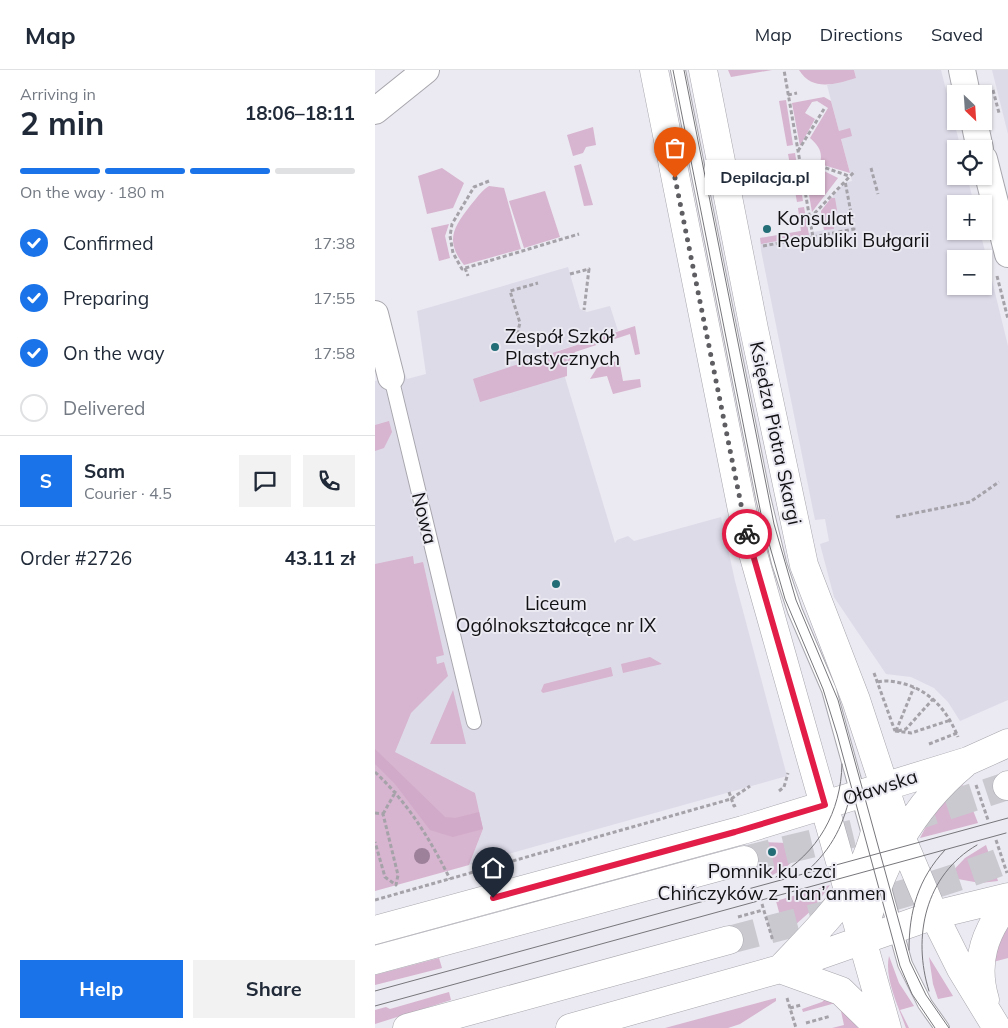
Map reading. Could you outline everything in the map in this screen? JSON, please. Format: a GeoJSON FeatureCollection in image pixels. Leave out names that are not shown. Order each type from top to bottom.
{"type":"FeatureCollection","features":[{"type":"Feature","properties":{"kind":"street"},"geometry":{"type":"LineString","coordinates":[[375,111],[427,70]]}},
{"type":"Feature","properties":{"kind":"street"},"geometry":{"type":"LineString","coordinates":[[654,70],[745,525],[887,1028]]}},
{"type":"Feature","properties":{"kind":"street","name":"Księdza Piotra Skargi"},"geometry":{"type":"LineString","coordinates":[[703,70],[804,564],[856,700],[871,790],[901,837],[934,915],[961,969],[994,1023]]}},
{"type":"Feature","properties":{"kind":"street"},"geometry":{"type":"LineString","coordinates":[[961,70],[965,85]]}},
{"type":"Feature","properties":{"kind":"street"},"geometry":{"type":"LineString","coordinates":[[991,185],[1008,254]]}},
{"type":"Feature","properties":{"kind":"street","name":"Nowa"},"geometry":{"type":"LineString","coordinates":[[375,314],[391,377]]}},
{"type":"Feature","properties":{"kind":"street","name":"Oławska"},"geometry":{"type":"LineString","coordinates":[[375,930],[735,832],[871,790],[964,752],[1008,743]]}},
{"type":"Feature","properties":{"kind":"street"},"geometry":{"type":"LineString","coordinates":[[862,941],[868,913],[881,877],[901,837],[964,752]]}},
{"type":"Feature","properties":{"kind":"street"},"geometry":{"type":"LineString","coordinates":[[783,982],[849,893],[873,846],[880,815],[871,790]]}},
{"type":"Feature","properties":{"kind":"street"},"geometry":{"type":"LineString","coordinates":[[375,960],[744,860]]}},
{"type":"Feature","properties":{"kind":"street"},"geometry":{"type":"LineString","coordinates":[[570,1028],[783,982],[862,941],[934,915],[1008,897]]}},
{"type":"Feature","properties":{"kind":"street"},"geometry":{"type":"LineString","coordinates":[[994,1023],[981,986],[981,958],[985,938],[997,917],[1008,903]]}},
{"type":"Feature","properties":{"kind":"street"},"geometry":{"type":"LineString","coordinates":[[407,1028],[729,940]]}},
{"type":"Feature","properties":{"kind":"street"},"geometry":{"type":"LineString","coordinates":[[783,982],[841,991],[879,1028]]}},
{"type":"Feature","properties":{"kind":"lane"},"geometry":{"type":"LineString","coordinates":[[678,70],[779,563],[795,611],[871,790]]}},
{"type":"Feature","properties":{"kind":"lane"},"geometry":{"type":"LineString","coordinates":[[691,133],[731,212]]}},
{"type":"Feature","properties":{"kind":"lane","name":"Nowa"},"geometry":{"type":"LineString","coordinates":[[391,377],[474,722]]}},
{"type":"Feature","properties":{"kind":"lane"},"geometry":{"type":"LineString","coordinates":[[754,558],[771,530]]}},
{"type":"Feature","properties":{"kind":"lane"},"geometry":{"type":"LineString","coordinates":[[873,846],[905,964],[925,1004],[942,1028]]}},
{"type":"Feature","properties":{"kind":"path"},"geometry":{"type":"LineString","coordinates":[[784,70],[813,237]]}},
{"type":"Feature","properties":{"kind":"path"},"geometry":{"type":"LineString","coordinates":[[788,95],[797,93]]}},
{"type":"Feature","properties":{"kind":"path"},"geometry":{"type":"LineString","coordinates":[[798,152],[824,109]]}},
{"type":"Feature","properties":{"kind":"path"},"geometry":{"type":"LineString","coordinates":[[800,163],[820,166],[849,176]]}},
{"type":"Feature","properties":{"kind":"path"},"geometry":{"type":"LineString","coordinates":[[871,168],[878,194]]}},
{"type":"Feature","properties":{"kind":"path"},"geometry":{"type":"LineString","coordinates":[[809,218],[855,171]]}},
{"type":"Feature","properties":{"kind":"path"},"geometry":{"type":"LineString","coordinates":[[489,181],[474,187],[452,224],[450,236],[453,254],[463,269],[579,234]]}},
{"type":"Feature","properties":{"kind":"path"},"geometry":{"type":"LineString","coordinates":[[755,247],[854,229],[845,181]]}},
{"type":"Feature","properties":{"kind":"path"},"geometry":{"type":"LineString","coordinates":[[465,268],[467,276]]}},
{"type":"Feature","properties":{"kind":"path"},"geometry":{"type":"LineString","coordinates":[[570,274],[589,269],[584,310]]}},
{"type":"Feature","properties":{"kind":"path"},"geometry":{"type":"LineString","coordinates":[[517,334],[520,323],[510,291],[538,283]]}},
{"type":"Feature","properties":{"kind":"path"},"geometry":{"type":"LineString","coordinates":[[897,516],[970,502],[999,482]]}},
{"type":"Feature","properties":{"kind":"path"},"geometry":{"type":"LineString","coordinates":[[879,681],[894,681],[914,687],[933,698],[951,720],[988,820]]}},
{"type":"Feature","properties":{"kind":"path"},"geometry":{"type":"LineString","coordinates":[[895,731],[914,687]]}},
{"type":"Feature","properties":{"kind":"path"},"geometry":{"type":"LineString","coordinates":[[882,691],[895,731]]}},
{"type":"Feature","properties":{"kind":"path"},"geometry":{"type":"LineString","coordinates":[[895,731],[906,729],[933,698]]}},
{"type":"Feature","properties":{"kind":"path"},"geometry":{"type":"LineString","coordinates":[[895,731],[911,734],[951,720]]}},
{"type":"Feature","properties":{"kind":"path"},"geometry":{"type":"LineString","coordinates":[[927,746],[964,752]]}},
{"type":"Feature","properties":{"kind":"path"},"geometry":{"type":"LineString","coordinates":[[375,772],[395,791],[430,839],[450,879]]}},
{"type":"Feature","properties":{"kind":"path"},"geometry":{"type":"LineString","coordinates":[[375,900],[731,799],[750,786]]}},
{"type":"Feature","properties":{"kind":"path"},"geometry":{"type":"LineString","coordinates":[[375,842],[385,877],[396,885],[398,875],[383,814],[395,791]]}},
{"type":"Feature","properties":{"kind":"path"},"geometry":{"type":"LineString","coordinates":[[729,792],[734,806]]}},
{"type":"Feature","properties":{"kind":"path"},"geometry":{"type":"LineString","coordinates":[[375,813],[383,814]]}},
{"type":"Feature","properties":{"kind":"path"},"geometry":{"type":"LineString","coordinates":[[996,840],[1008,875]]}},
{"type":"Feature","properties":{"kind":"path"},"geometry":{"type":"LineString","coordinates":[[762,904],[773,942]]}},
{"type":"Feature","properties":{"kind":"path"},"geometry":{"type":"LineString","coordinates":[[783,982],[797,1028]]}},
{"type":"Feature","properties":{"kind":"path"},"geometry":{"type":"LineString","coordinates":[[790,1008],[801,1005]]}},
{"type":"Feature","properties":{"kind":"path"},"geometry":{"type":"LineString","coordinates":[[806,1023],[833,1016]]}},
{"type":"Feature","properties":{"kind":"shaded area"},"geometry":{"type":"Polygon","coordinates":[[[728,70],[772,70],[731,77],[728,70]]]}},
{"type":"Feature","properties":{"kind":"shaded area"},"geometry":{"type":"Polygon","coordinates":[[[799,70],[854,70],[856,78],[832,84],[818,84],[805,77],[799,70]]]}},
{"type":"Feature","properties":{"kind":"shaded area"},"geometry":{"type":"Polygon","coordinates":[[[854,70],[941,70],[947,94],[947,130],[956,130],[959,140],[947,140],[947,185],[969,185],[972,195],[947,195],[947,240],[982,240],[985,250],[947,250],[947,295],[992,295],[992,280],[1008,346],[1008,700],[960,721],[948,702],[934,688],[911,677],[886,674],[834,597],[820,544],[829,541],[825,519],[815,520],[760,238],[801,231],[809,233],[824,230],[821,211],[844,183],[852,181],[827,85],[856,78],[854,70]]]}},
{"type":"Feature","properties":{"kind":"shaded area"},"geometry":{"type":"Polygon","coordinates":[[[992,70],[1008,70],[1008,134],[992,70]]]}},
{"type":"Feature","properties":{"kind":"shaded area"},"geometry":{"type":"Polygon","coordinates":[[[824,97],[831,101],[839,131],[850,128],[852,136],[841,139],[850,173],[820,164],[821,156],[819,150],[810,138],[828,108],[817,101],[812,102],[805,113],[815,119],[800,146],[792,103],[824,97]]]}},
{"type":"Feature","properties":{"kind":"shaded area"},"geometry":{"type":"Polygon","coordinates":[[[786,100],[793,145],[787,146],[779,101],[786,100]]]}},
{"type":"Feature","properties":{"kind":"shaded area"},"geometry":{"type":"Polygon","coordinates":[[[593,127],[596,145],[586,147],[583,153],[573,156],[567,135],[593,127]]]}},
{"type":"Feature","properties":{"kind":"shaded area"},"geometry":{"type":"Polygon","coordinates":[[[795,153],[803,201],[797,202],[788,154],[795,153]]]}},
{"type":"Feature","properties":{"kind":"shaded area"},"geometry":{"type":"Polygon","coordinates":[[[581,164],[593,205],[584,206],[574,166],[581,164]]]}},
{"type":"Feature","properties":{"kind":"shaded area"},"geometry":{"type":"Polygon","coordinates":[[[804,166],[820,169],[838,178],[812,212],[804,166]]]}},
{"type":"Feature","properties":{"kind":"shaded area"},"geometry":{"type":"Polygon","coordinates":[[[442,168],[464,183],[453,208],[427,214],[418,176],[442,168]]]}},
{"type":"Feature","properties":{"kind":"shaded area"},"geometry":{"type":"Polygon","coordinates":[[[489,186],[504,188],[521,249],[464,265],[455,249],[453,235],[459,221],[470,206],[489,186]]]}},
{"type":"Feature","properties":{"kind":"shaded area"},"geometry":{"type":"Polygon","coordinates":[[[545,191],[560,237],[524,248],[509,201],[545,191]]]}},
{"type":"Feature","properties":{"kind":"shaded area"},"geometry":{"type":"Polygon","coordinates":[[[831,198],[835,198],[837,210],[832,217],[834,229],[824,230],[821,211],[831,198]]]}},
{"type":"Feature","properties":{"kind":"shaded area"},"geometry":{"type":"Polygon","coordinates":[[[804,207],[809,235],[761,244],[760,238],[801,231],[798,208],[804,207]]]}},
{"type":"Feature","properties":{"kind":"shaded area"},"geometry":{"type":"Polygon","coordinates":[[[449,224],[445,236],[450,258],[439,261],[431,228],[449,224]]]}},
{"type":"Feature","properties":{"kind":"shaded area","name":"Liceum Ogólnokształcące nr IX"},"geometry":{"type":"Polygon","coordinates":[[[568,267],[580,309],[587,312],[610,306],[618,331],[557,351],[615,543],[617,540],[628,536],[634,541],[721,517],[735,581],[787,776],[469,865],[483,829],[375,749],[375,381],[405,374],[407,379],[426,374],[417,311],[568,267]]]}},
{"type":"Feature","properties":{"kind":"shaded area"},"geometry":{"type":"Polygon","coordinates":[[[635,326],[640,354],[635,355],[630,334],[575,352],[567,365],[567,376],[480,402],[473,379],[635,326]]]}},
{"type":"Feature","properties":{"kind":"shaded area"},"geometry":{"type":"Polygon","coordinates":[[[619,360],[623,381],[640,379],[641,387],[613,394],[607,376],[590,379],[597,368],[619,360]]]}},
{"type":"Feature","properties":{"kind":"shaded area"},"geometry":{"type":"Polygon","coordinates":[[[389,421],[392,432],[384,448],[375,451],[375,425],[389,421]]]}},
{"type":"Feature","properties":{"kind":"shaded area"},"geometry":{"type":"Polygon","coordinates":[[[413,556],[414,564],[423,562],[444,655],[436,657],[437,664],[444,662],[448,676],[411,713],[395,752],[475,793],[483,829],[469,865],[375,891],[375,564],[413,556]]]}},
{"type":"Feature","properties":{"kind":"shaded area"},"geometry":{"type":"Polygon","coordinates":[[[650,657],[662,664],[623,673],[621,664],[650,657]]]}},
{"type":"Feature","properties":{"kind":"shaded area"},"geometry":{"type":"Polygon","coordinates":[[[611,667],[613,676],[543,693],[541,691],[544,684],[611,667]]]}},
{"type":"Feature","properties":{"kind":"shaded area"},"geometry":{"type":"Polygon","coordinates":[[[453,690],[466,744],[430,744],[453,690]]]}},
{"type":"Feature","properties":{"kind":"shaded area"},"geometry":{"type":"Polygon","coordinates":[[[375,749],[445,817],[455,818],[479,812],[483,829],[453,837],[430,830],[395,784],[375,764],[375,749]]]}},
{"type":"Feature","properties":{"kind":"shaded area"},"geometry":{"type":"Polygon","coordinates":[[[963,785],[978,823],[920,838],[939,809],[963,785]]]}},
{"type":"Feature","properties":{"kind":"shaded area"},"geometry":{"type":"Polygon","coordinates":[[[760,842],[787,843],[807,849],[785,868],[771,876],[760,842]]]}},
{"type":"Feature","properties":{"kind":"shaded area"},"geometry":{"type":"Polygon","coordinates":[[[986,845],[998,881],[980,883],[947,877],[965,858],[986,845]]]}},
{"type":"Feature","properties":{"kind":"shaded area"},"geometry":{"type":"Polygon","coordinates":[[[830,885],[813,909],[785,934],[776,901],[830,885]]]}},
{"type":"Feature","properties":{"kind":"shaded area"},"geometry":{"type":"Polygon","coordinates":[[[1008,924],[1008,958],[993,962],[993,947],[1008,924]]]}},
{"type":"Feature","properties":{"kind":"shaded area"},"geometry":{"type":"Polygon","coordinates":[[[889,956],[899,983],[914,1006],[900,1010],[909,1028],[906,1028],[890,983],[889,956]]]}},
{"type":"Feature","properties":{"kind":"shaded area"},"geometry":{"type":"Polygon","coordinates":[[[929,957],[953,996],[938,999],[933,984],[929,957]]]}},
{"type":"Feature","properties":{"kind":"shaded area"},"geometry":{"type":"Polygon","coordinates":[[[439,958],[442,968],[375,985],[375,975],[439,958]]]}},
{"type":"Feature","properties":{"kind":"shaded area"},"geometry":{"type":"Polygon","coordinates":[[[449,992],[451,1000],[375,1024],[375,1010],[386,1007],[390,1009],[449,992]]]}},
{"type":"Feature","properties":{"kind":"shaded area"},"geometry":{"type":"Polygon","coordinates":[[[830,995],[842,1001],[858,1028],[832,1028],[844,1025],[839,1002],[803,1012],[802,1009],[822,1002],[830,995]]]}},
{"type":"Feature","properties":{"kind":"shaded area"},"geometry":{"type":"Polygon","coordinates":[[[776,998],[776,1001],[740,1024],[728,1028],[665,1028],[776,998]]]}},
{"type":"Feature","properties":{"kind":"tunnel"},"geometry":{"type":"LineString","coordinates":[[744,860],[889,825],[1007,786]]}},
{"type":"Feature","properties":{"kind":"tunnel"},"geometry":{"type":"LineString","coordinates":[[729,940],[905,893],[974,872],[1008,859]]}},
{"type":"Feature","properties":{"kind":"tram line"},"geometry":{"type":"LineString","coordinates":[[673,70],[762,519],[785,599],[823,689],[837,734],[900,966],[912,994],[935,1028]]}},
{"type":"Feature","properties":{"kind":"tram line"},"geometry":{"type":"LineString","coordinates":[[684,70],[774,524],[796,600],[838,700],[910,962],[926,995],[949,1028]]}},
{"type":"Feature","properties":{"kind":"tram line"},"geometry":{"type":"LineString","coordinates":[[776,877],[804,856],[824,830],[832,815],[837,799],[841,782],[842,764]]}},
{"type":"Feature","properties":{"kind":"tram line"},"geometry":{"type":"LineString","coordinates":[[807,871],[824,854],[836,835],[845,813],[851,790]]}},
{"type":"Feature","properties":{"kind":"tram line"},"geometry":{"type":"LineString","coordinates":[[375,991],[1008,818]]}},
{"type":"Feature","properties":{"kind":"tram line"},"geometry":{"type":"LineString","coordinates":[[375,1006],[1006,833]]}},
{"type":"Feature","properties":{"kind":"tram line"},"geometry":{"type":"LineString","coordinates":[[929,991],[922,950],[923,929],[927,909],[934,890],[945,873],[959,858],[977,845]]}},
{"type":"Feature","properties":{"kind":"tram line"},"geometry":{"type":"LineString","coordinates":[[909,950],[911,922],[917,896],[928,872],[945,850]]}},
{"type":"Feature","properties":{"kind":"way so far"},"geometry":{"type":"LineString","coordinates":[[675,178],[747,534]]}},
{"type":"Feature","properties":{"kind":"place","name":"Depilacja.pl"},"geometry":{"type":"Point","coordinates":[675,178]}},
{"type":"Feature","properties":{"kind":"place","name":"Konsulat Republiki Bułgarii"},"geometry":{"type":"Point","coordinates":[767,229]}},
{"type":"Feature","properties":{"kind":"place","name":"Zespół Szkół Plastycznych"},"geometry":{"type":"Point","coordinates":[495,347]}},
{"type":"Feature","properties":{"kind":"place","name":"Liceum Ogólnokształcące nr IX"},"geometry":{"type":"Point","coordinates":[556,584]}},
{"type":"Feature","properties":{"kind":"place","name":"Pomnik ku czci Chińczyków z Tian’anmen"},"geometry":{"type":"Point","coordinates":[772,852]}},
{"type":"Feature","properties":{"kind":"route"},"geometry":{"type":"LineString","coordinates":[[493,898],[735,832],[825,805],[799,709],[773,627],[747,534]]}}]}
